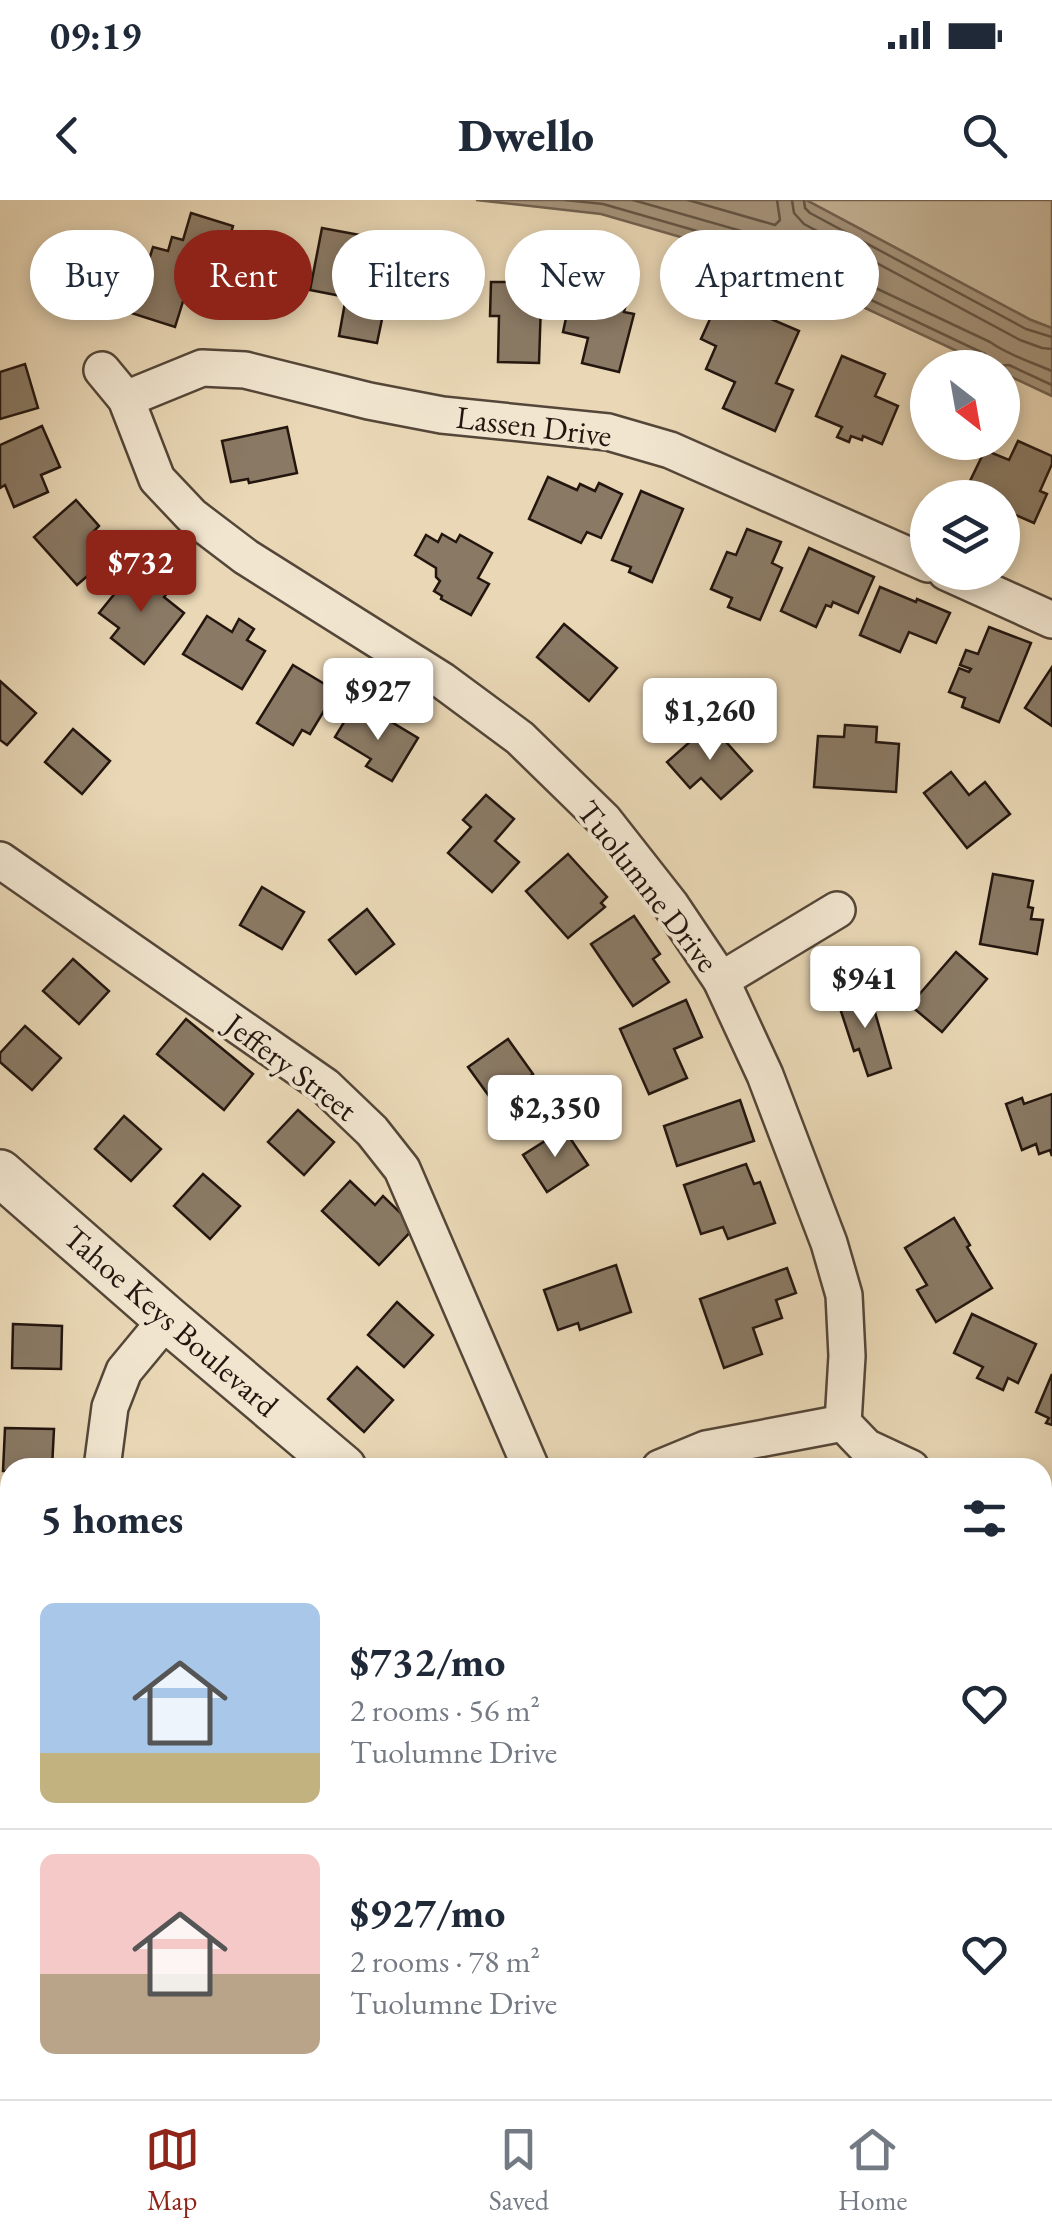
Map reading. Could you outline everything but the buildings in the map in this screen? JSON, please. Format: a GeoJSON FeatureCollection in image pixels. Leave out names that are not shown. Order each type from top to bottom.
{"type":"FeatureCollection","features":[{"type":"Feature","properties":{"kind":"street","name":"Lassen Drive"},"geometry":{"type":"LineString","coordinates":[[126,399],[202,368],[245,370],[369,402],[442,415],[608,432],[670,450],[910,556]]}},
{"type":"Feature","properties":{"kind":"street","name":"Tuolumne Drive"},"geometry":{"type":"LineString","coordinates":[[102,370],[126,399],[157,479],[192,516],[246,557],[443,681],[520,738],[604,820],[670,904],[721,980],[766,1076],[829,1243],[844,1295],[847,1356],[843,1423]]}},
{"type":"Feature","properties":{"kind":"street"},"geometry":{"type":"LineString","coordinates":[[986,590],[1052,620]]}},
{"type":"Feature","properties":{"kind":"street","name":"Jeffery Street"},"geometry":{"type":"LineString","coordinates":[[0,860],[325,1086],[372,1132],[402,1168],[527,1458]]}},
{"type":"Feature","properties":{"kind":"street"},"geometry":{"type":"LineString","coordinates":[[721,980],[836,910]]}},
{"type":"Feature","properties":{"kind":"street","name":"Tahoe Keys Boulevard"},"geometry":{"type":"LineString","coordinates":[[0,1172],[331,1458]]}},
{"type":"Feature","properties":{"kind":"street"},"geometry":{"type":"LineString","coordinates":[[103,1458],[110,1407],[124,1370],[166,1318]]}},
{"type":"Feature","properties":{"kind":"street"},"geometry":{"type":"LineString","coordinates":[[684,1458],[706,1449],[843,1423],[866,1448],[888,1458]]}},
{"type":"Feature","properties":{"kind":"shaded area"},"geometry":{"type":"Polygon","coordinates":[[[806,200],[1052,200],[1052,328],[879,239],[879,230],[862,230],[806,200]]]}},
{"type":"Feature","properties":{"kind":"water"},"geometry":{"type":"Polygon","coordinates":[[[476,200],[806,200],[862,230],[660,231],[601,214],[476,200]]]}},
{"type":"Feature","properties":{"kind":"water"},"geometry":{"type":"Polygon","coordinates":[[[879,239],[1052,328],[1052,396],[1020,381],[1020,350],[955,350],[879,314],[879,239]]]}}]}
